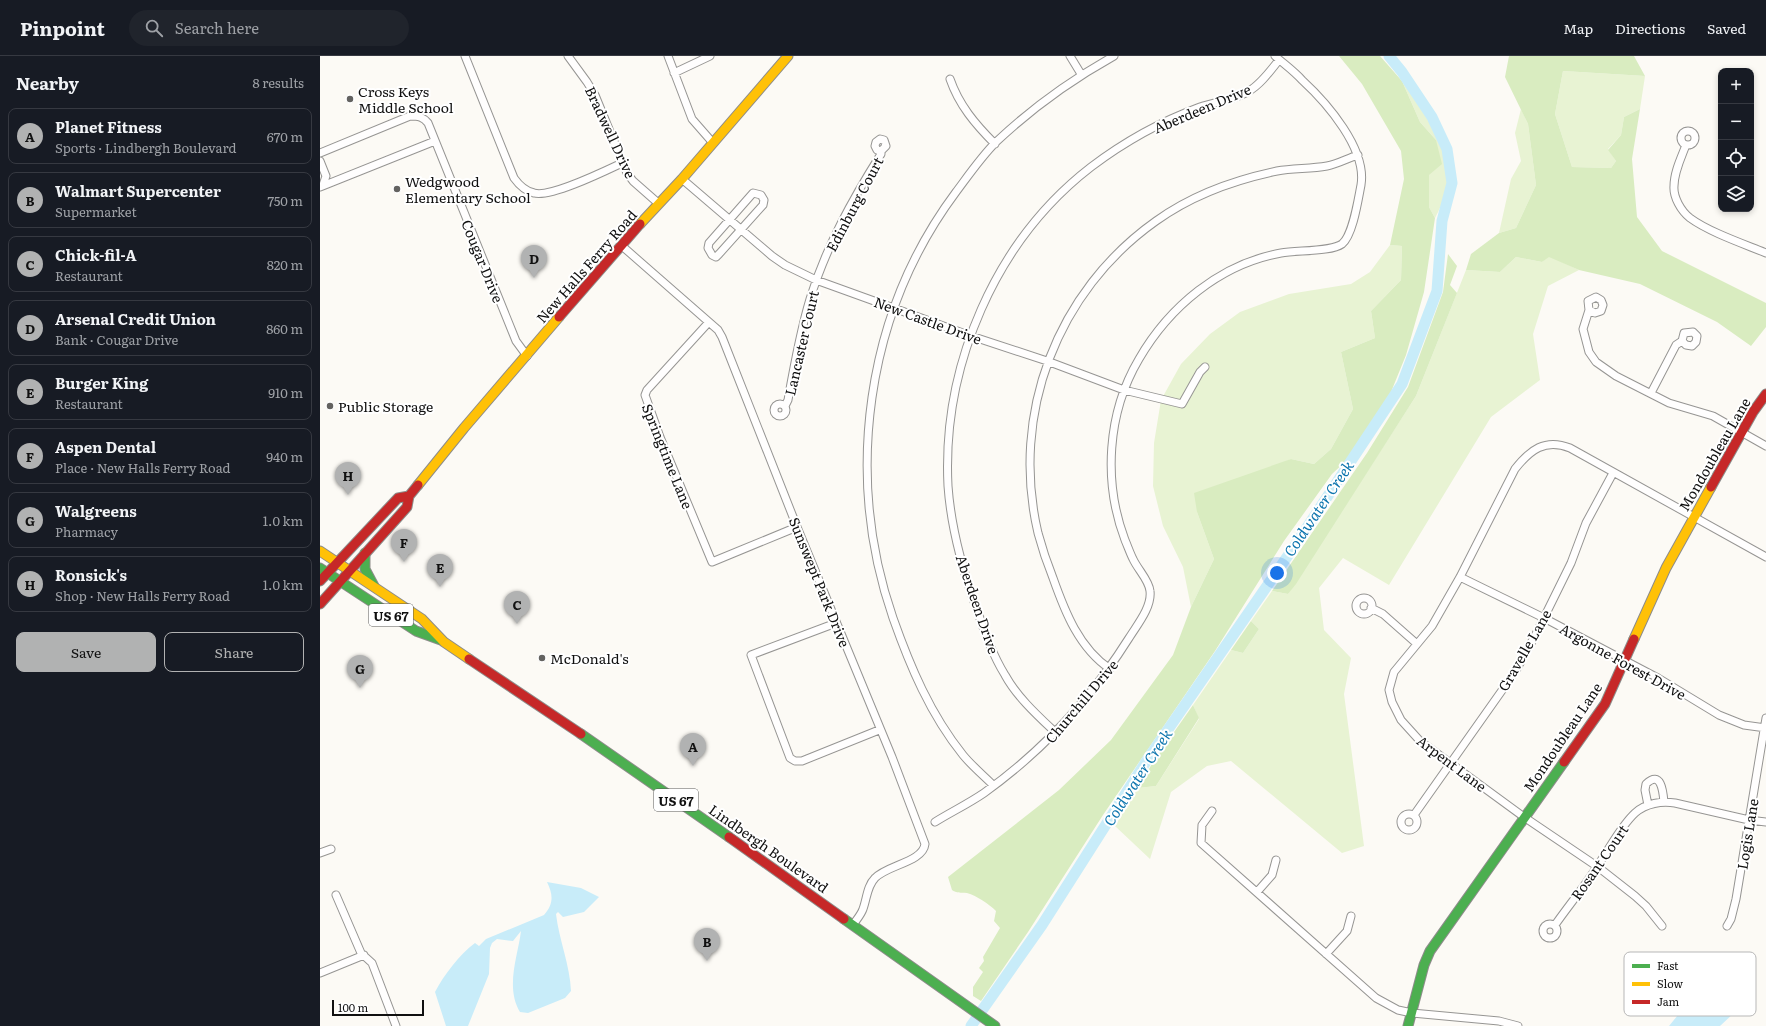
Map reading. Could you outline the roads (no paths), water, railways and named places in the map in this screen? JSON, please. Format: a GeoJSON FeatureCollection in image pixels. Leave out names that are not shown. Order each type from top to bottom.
{"type":"FeatureCollection","features":[{"type":"Feature","properties":{"kind":"main road","name":"New Halls Ferry Road"},"geometry":{"type":"LineString","coordinates":[[320,604],[407,507],[409,496],[464,428],[788,56]]}},
{"type":"Feature","properties":{"kind":"main road","name":"Mondoubleau Lane"},"geometry":{"type":"LineString","coordinates":[[1408,1026],[1424,965],[1430,951],[1605,704],[1626,661],[1666,568],[1753,412],[1766,394]]}},
{"type":"Feature","properties":{"kind":"main road","name":"New Halls Ferry Road"},"geometry":{"type":"LineString","coordinates":[[320,581],[324,570],[337,563],[398,498],[409,496]]}},
{"type":"Feature","properties":{"kind":"main road","name":"US 67"},"geometry":{"type":"LineString","coordinates":[[320,552],[376,588]]}},
{"type":"Feature","properties":{"kind":"main road"},"geometry":{"type":"LineString","coordinates":[[365,553],[365,569],[376,588]]}},
{"type":"Feature","properties":{"kind":"main road","name":"Lindbergh Boulevard"},"geometry":{"type":"LineString","coordinates":[[324,570],[416,631],[444,642],[587,737],[995,1026]]}},
{"type":"Feature","properties":{"kind":"main road","name":"Lindbergh Boulevard"},"geometry":{"type":"LineString","coordinates":[[376,588],[422,619],[444,642]]}},
{"type":"Feature","properties":{"kind":"street"},"geometry":{"type":"LineString","coordinates":[[465,56],[514,178],[526,190],[535,194],[554,191],[622,163]]}},
{"type":"Feature","properties":{"kind":"street","name":"Bradwell Drive"},"geometry":{"type":"LineString","coordinates":[[568,56],[595,95],[622,163],[633,181],[658,204]]}},
{"type":"Feature","properties":{"kind":"street"},"geometry":{"type":"LineString","coordinates":[[668,56],[692,119],[713,143]]}},
{"type":"Feature","properties":{"kind":"street"},"geometry":{"type":"LineString","coordinates":[[674,73],[710,56]]}},
{"type":"Feature","properties":{"kind":"street"},"geometry":{"type":"LineString","coordinates":[[1070,56],[1081,74]]}},
{"type":"Feature","properties":{"kind":"street"},"geometry":{"type":"LineString","coordinates":[[993,785],[964,756],[946,732],[926,697],[906,654],[887,601],[872,541],[867,481],[868,423],[877,365],[894,308],[912,266],[935,223],[959,188],[995,144],[1037,106],[1081,74],[1114,56]]}},
{"type":"Feature","properties":{"kind":"street"},"geometry":{"type":"LineString","coordinates":[[1110,669],[1092,654],[1071,622],[1056,589],[1038,532],[1032,495],[1030,456],[1036,405],[1047,361],[1059,335],[1088,286],[1121,249],[1156,220],[1186,202],[1225,184],[1283,170],[1328,166],[1358,155],[1343,128],[1312,89],[1277,58]]}},
{"type":"Feature","properties":{"kind":"street","name":"Aberdeen Drive"},"geometry":{"type":"LineString","coordinates":[[1056,733],[1020,696],[1005,676],[966,581],[957,543],[948,486],[949,444],[957,381],[971,336],[993,286],[1012,252],[1033,224],[1073,183],[1091,167],[1110,154],[1160,124],[1200,107],[1248,93],[1256,87],[1277,58]]}},
{"type":"Feature","properties":{"kind":"street"},"geometry":{"type":"LineString","coordinates":[[950,79],[954,91],[968,114],[995,144]]}},
{"type":"Feature","properties":{"kind":"street","name":"Cougar Drive"},"geometry":{"type":"LineString","coordinates":[[320,153],[410,116],[419,116],[424,119],[428,123],[516,341],[527,356]]}},
{"type":"Feature","properties":{"kind":"street"},"geometry":{"type":"LineString","coordinates":[[322,186],[435,141]]}},
{"type":"Feature","properties":{"kind":"street"},"geometry":{"type":"LineString","coordinates":[[1686,145],[1675,174],[1674,187],[1675,198],[1682,209],[1690,218],[1702,225],[1766,253]]}},
{"type":"Feature","properties":{"kind":"street","name":"Edinburg Court"},"geometry":{"type":"LineString","coordinates":[[816,280],[841,222],[882,151]]}},
{"type":"Feature","properties":{"kind":"street","name":"Churchill Drive"},"geometry":{"type":"LineString","coordinates":[[935,822],[983,793],[1024,762],[1056,733],[1110,669],[1139,623],[1150,600],[1148,584],[1132,557],[1120,528],[1112,484],[1111,453],[1114,428],[1124,390],[1136,363],[1150,340],[1174,312],[1208,284],[1235,269],[1279,253],[1330,249],[1343,243],[1348,238],[1361,182],[1358,155]]}},
{"type":"Feature","properties":{"kind":"street"},"geometry":{"type":"LineString","coordinates":[[320,161],[326,176],[322,186]]}},
{"type":"Feature","properties":{"kind":"street","name":"New Castle Drive"},"geometry":{"type":"LineString","coordinates":[[682,179],[730,218],[772,256],[785,264],[816,280],[971,336],[1047,361],[1124,390],[1182,404],[1200,372],[1205,367]]}},
{"type":"Feature","properties":{"kind":"street"},"geometry":{"type":"LineString","coordinates":[[753,193],[761,195],[764,200],[763,205],[742,230],[720,254],[716,256],[712,255],[708,248],[709,244],[730,218],[753,193]]}},
{"type":"Feature","properties":{"kind":"street","name":"Sunswept Park Drive"},"geometry":{"type":"LineString","coordinates":[[622,246],[718,330],[726,345],[797,527],[879,730],[892,757],[925,844],[924,850],[920,854],[902,864],[882,871],[874,879],[868,889],[862,911],[853,925]]}},
{"type":"Feature","properties":{"kind":"street","name":"Lancaster Court"},"geometry":{"type":"LineString","coordinates":[[785,406],[788,400],[805,317],[816,280]]}},
{"type":"Feature","properties":{"kind":"street"},"geometry":{"type":"LineString","coordinates":[[1589,310],[1583,329],[1588,352],[1596,362],[1616,376],[1669,403],[1713,416],[1766,446]]}},
{"type":"Feature","properties":{"kind":"street","name":"Springtime Lane"},"geometry":{"type":"LineString","coordinates":[[709,322],[647,390],[645,395],[668,458],[712,562],[797,527]]}},
{"type":"Feature","properties":{"kind":"street"},"geometry":{"type":"LineString","coordinates":[[1651,393],[1676,345],[1682,341]]}},
{"type":"Feature","properties":{"kind":"street","name":"Arpent Lane"},"geometry":{"type":"LineString","coordinates":[[1613,473],[1580,453],[1563,445],[1546,445],[1538,447],[1522,460],[1514,469],[1460,578],[1432,626],[1401,661],[1394,672],[1389,690],[1392,702],[1401,720],[1420,741],[1524,817],[1598,867],[1646,906],[1662,926]]}},
{"type":"Feature","properties":{"kind":"street"},"geometry":{"type":"LineString","coordinates":[[1613,473],[1766,557]]}},
{"type":"Feature","properties":{"kind":"street","name":"Gravelle Lane"},"geometry":{"type":"LineString","coordinates":[[1414,815],[1515,672],[1544,618],[1571,563],[1586,523],[1613,473]]}},
{"type":"Feature","properties":{"kind":"street","name":"Argonne Forest Drive"},"geometry":{"type":"LineString","coordinates":[[1460,578],[1544,618],[1626,661],[1658,678],[1719,715],[1744,725],[1765,728]]}},
{"type":"Feature","properties":{"kind":"street"},"geometry":{"type":"LineString","coordinates":[[1371,608],[1383,614],[1417,644]]}},
{"type":"Feature","properties":{"kind":"street"},"geometry":{"type":"LineString","coordinates":[[836,623],[751,655],[790,758],[796,761],[802,761],[879,730]]}},
{"type":"Feature","properties":{"kind":"street","name":"Logis Lane"},"geometry":{"type":"LineString","coordinates":[[1727,926],[1731,919],[1736,899],[1766,718]]}},
{"type":"Feature","properties":{"kind":"street"},"geometry":{"type":"LineString","coordinates":[[1648,805],[1645,790],[1646,784],[1654,779],[1658,781],[1661,786],[1664,802]]}},
{"type":"Feature","properties":{"kind":"street","name":"Rosant Court"},"geometry":{"type":"LineString","coordinates":[[1555,925],[1598,867],[1612,842],[1636,812],[1648,805],[1664,802],[1749,820],[1766,822]]}},
{"type":"Feature","properties":{"kind":"street"},"geometry":{"type":"LineString","coordinates":[[1212,811],[1202,825],[1201,843],[1376,998],[1398,1010],[1412,1014],[1499,1021],[1518,1026]]}},
{"type":"Feature","properties":{"kind":"street"},"geometry":{"type":"LineString","coordinates":[[320,853],[331,849]]}},
{"type":"Feature","properties":{"kind":"street"},"geometry":{"type":"LineString","coordinates":[[1257,892],[1272,875],[1276,860]]}},
{"type":"Feature","properties":{"kind":"street"},"geometry":{"type":"LineString","coordinates":[[336,895],[361,954],[372,963],[396,1026]]}},
{"type":"Feature","properties":{"kind":"street"},"geometry":{"type":"LineString","coordinates":[[1326,954],[1347,931],[1351,916]]}},
{"type":"Feature","properties":{"kind":"street"},"geometry":{"type":"LineString","coordinates":[[320,974],[364,955]]}},
{"type":"Feature","properties":{"kind":"water"},"geometry":{"type":"Polygon","coordinates":[[[547,882],[581,888],[599,897],[584,912],[563,917],[558,912],[556,914],[559,933],[569,972],[571,991],[565,998],[528,1013],[520,1012],[513,992],[513,982],[521,931],[513,941],[497,939],[492,943],[490,948],[489,974],[468,1026],[446,1026],[435,992],[447,972],[463,953],[475,943],[479,946],[486,939],[544,915],[550,907],[552,899],[547,882]]]}},
{"type":"Feature","properties":{"kind":"water"},"geometry":{"type":"Polygon","coordinates":[[[1677,1016],[1731,1016],[1720,1026],[1669,1026],[1677,1016]]]}},
{"type":"Feature","properties":{"kind":"waterway","name":"Coldwater Creek"},"geometry":{"type":"LineString","coordinates":[[971,1026],[1042,925],[1149,757],[1298,541],[1402,384],[1437,291],[1442,221],[1452,183],[1447,149],[1432,117],[1402,72],[1389,56]]}},
{"type":"Feature","properties":{"kind":"place","name":"Cross Keys Middle School"},"geometry":{"type":"Point","coordinates":[350,99]}},
{"type":"Feature","properties":{"kind":"place","name":"Wedgwood Elementary School"},"geometry":{"type":"Point","coordinates":[397,189]}},
{"type":"Feature","properties":{"kind":"place","name":"Arsenal Credit Union"},"geometry":{"type":"Point","coordinates":[534,278]}},
{"type":"Feature","properties":{"kind":"place","name":"Public Storage"},"geometry":{"type":"Point","coordinates":[330,406]}},
{"type":"Feature","properties":{"kind":"place","name":"Ronsick's"},"geometry":{"type":"Point","coordinates":[348,495]}},
{"type":"Feature","properties":{"kind":"place","name":"Aspen Dental"},"geometry":{"type":"Point","coordinates":[404,562]}},
{"type":"Feature","properties":{"kind":"place","name":"Burger King"},"geometry":{"type":"Point","coordinates":[440,587]}},
{"type":"Feature","properties":{"kind":"place","name":"Chick-fil-A"},"geometry":{"type":"Point","coordinates":[517,624]}},
{"type":"Feature","properties":{"kind":"place","name":"McDonald's"},"geometry":{"type":"Point","coordinates":[542,658]}},
{"type":"Feature","properties":{"kind":"place","name":"Walgreens"},"geometry":{"type":"Point","coordinates":[360,688]}},
{"type":"Feature","properties":{"kind":"place","name":"Planet Fitness"},"geometry":{"type":"Point","coordinates":[693,766]}},
{"type":"Feature","properties":{"kind":"place","name":"Walmart Supercenter"},"geometry":{"type":"Point","coordinates":[707,961]}}]}
